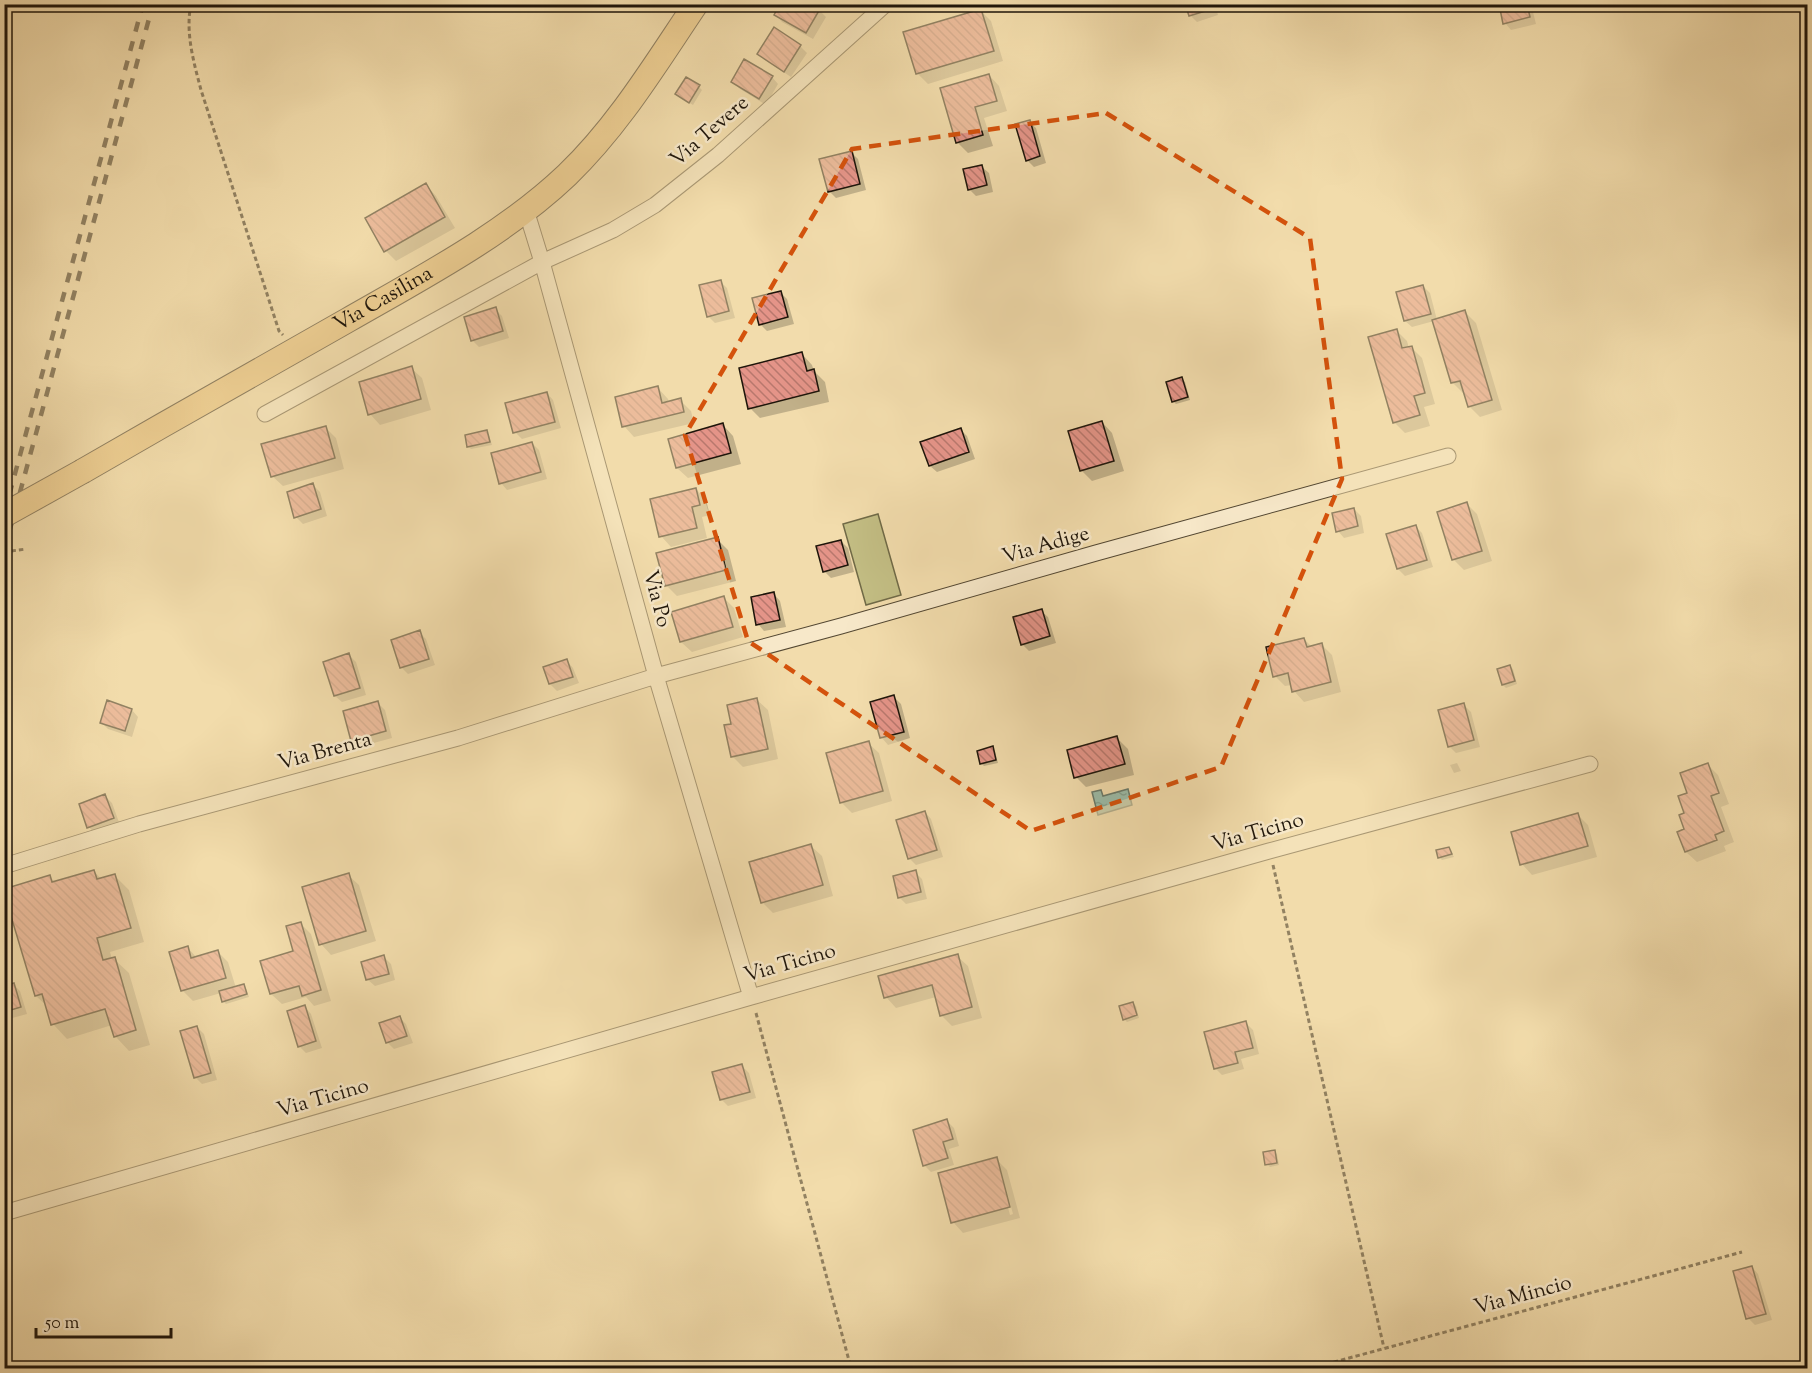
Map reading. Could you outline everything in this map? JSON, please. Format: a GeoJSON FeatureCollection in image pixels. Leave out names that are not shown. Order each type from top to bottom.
{"type":"FeatureCollection","features":[{"type":"Feature","properties":{"kind":"main road","name":"Via Casilina"},"geometry":{"type":"LineString","coordinates":[[4,515],[454,257],[526,210],[572,170],[604,134],[630,101],[696,4]]}},
{"type":"Feature","properties":{"kind":"street","name":"Via Tevere"},"geometry":{"type":"LineString","coordinates":[[265,414],[542,262],[613,230],[655,206],[718,155],[886,4]]}},
{"type":"Feature","properties":{"kind":"street","name":"Via Po"},"geometry":{"type":"LineString","coordinates":[[526,210],[656,676],[751,997]]}},
{"type":"Feature","properties":{"kind":"street","name":"Via Adige"},"geometry":{"type":"LineString","coordinates":[[656,676],[1448,456]]}},
{"type":"Feature","properties":{"kind":"street","name":"Via Brenta"},"geometry":{"type":"LineString","coordinates":[[4,866],[140,824],[458,738],[656,676]]}},
{"type":"Feature","properties":{"kind":"street","name":"Via Ticino"},"geometry":{"type":"LineString","coordinates":[[4,1212],[751,997],[1269,851],[1590,764]]}},
{"type":"Feature","properties":{"kind":"path"},"geometry":{"type":"LineString","coordinates":[[191,4],[189,15],[191,50],[201,90],[279,331],[286,339],[302,345]]}},
{"type":"Feature","properties":{"kind":"path"},"geometry":{"type":"LineString","coordinates":[[4,552],[26,549]]}},
{"type":"Feature","properties":{"kind":"path"},"geometry":{"type":"LineString","coordinates":[[1269,851],[1384,1348]]}},
{"type":"Feature","properties":{"kind":"path"},"geometry":{"type":"LineString","coordinates":[[751,997],[851,1368]]}},
{"type":"Feature","properties":{"kind":"path","name":"Via Mincio"},"geometry":{"type":"LineString","coordinates":[[1312,1368],[1742,1252]]}},
{"type":"Feature","properties":{"kind":"highlighted area"},"geometry":{"type":"Polygon","coordinates":[[[1106,113],[1310,238],[1342,479],[1221,767],[1031,831],[748,641],[685,435],[852,149],[1106,113]]]}},
{"type":"Feature","properties":{"kind":"shaded area"},"geometry":{"type":"Polygon","coordinates":[[[878,514],[901,595],[866,605],[843,524],[878,514]]]}},
{"type":"Feature","properties":{"kind":"water"},"geometry":{"type":"Polygon","coordinates":[[[1128,789],[1132,805],[1098,815],[1092,792],[1101,790],[1103,796],[1128,789]]]}},
{"type":"Feature","properties":{"kind":"building"},"geometry":{"type":"Polygon","coordinates":[[[780,4],[812,4],[820,9],[806,33],[774,15],[780,4]]]}},
{"type":"Feature","properties":{"kind":"building"},"geometry":{"type":"Polygon","coordinates":[[[1185,4],[1211,4],[1212,9],[1189,16],[1185,4]]]}},
{"type":"Feature","properties":{"kind":"building"},"geometry":{"type":"Polygon","coordinates":[[[1499,4],[1527,4],[1530,17],[1503,24],[1499,4]]]}},
{"type":"Feature","properties":{"kind":"building"},"geometry":{"type":"Polygon","coordinates":[[[981,9],[994,51],[916,74],[903,32],[981,9]]]}},
{"type":"Feature","properties":{"kind":"building"},"geometry":{"type":"Polygon","coordinates":[[[774,27],[801,45],[784,72],[757,54],[774,27]]]}},
{"type":"Feature","properties":{"kind":"building"},"geometry":{"type":"Polygon","coordinates":[[[744,59],[773,76],[759,99],[731,82],[744,59]]]}},
{"type":"Feature","properties":{"kind":"building"},"geometry":{"type":"Polygon","coordinates":[[[989,74],[997,101],[975,107],[983,135],[956,143],[940,88],[989,74]]]}},
{"type":"Feature","properties":{"kind":"building"},"geometry":{"type":"Polygon","coordinates":[[[686,77],[700,85],[689,103],[675,94],[686,77]]]}},
{"type":"Feature","properties":{"kind":"building"},"geometry":{"type":"Polygon","coordinates":[[[1030,120],[1040,156],[1026,161],[1015,124],[1030,120]]]}},
{"type":"Feature","properties":{"kind":"building"},"geometry":{"type":"Polygon","coordinates":[[[852,151],[860,184],[828,192],[819,159],[852,151]]]}},
{"type":"Feature","properties":{"kind":"building"},"geometry":{"type":"Polygon","coordinates":[[[982,165],[987,185],[968,190],[963,169],[982,165]]]}},
{"type":"Feature","properties":{"kind":"building"},"geometry":{"type":"Polygon","coordinates":[[[426,183],[445,217],[384,252],[365,218],[426,183]]]}},
{"type":"Feature","properties":{"kind":"building"},"geometry":{"type":"Polygon","coordinates":[[[721,280],[729,311],[707,317],[699,285],[721,280]]]}},
{"type":"Feature","properties":{"kind":"building"},"geometry":{"type":"Polygon","coordinates":[[[1423,285],[1431,314],[1404,321],[1396,292],[1423,285]]]}},
{"type":"Feature","properties":{"kind":"building"},"geometry":{"type":"Polygon","coordinates":[[[781,291],[788,317],[759,325],[752,298],[781,291]]]}},
{"type":"Feature","properties":{"kind":"building"},"geometry":{"type":"Polygon","coordinates":[[[496,307],[503,331],[471,341],[464,317],[496,307]]]}},
{"type":"Feature","properties":{"kind":"building"},"geometry":{"type":"Polygon","coordinates":[[[1465,310],[1492,400],[1468,407],[1460,381],[1451,383],[1432,320],[1465,310]]]}},
{"type":"Feature","properties":{"kind":"building"},"geometry":{"type":"Polygon","coordinates":[[[1397,329],[1402,348],[1412,346],[1425,393],[1414,396],[1420,415],[1393,423],[1368,337],[1397,329]]]}},
{"type":"Feature","properties":{"kind":"building"},"geometry":{"type":"Polygon","coordinates":[[[802,352],[807,371],[814,369],[819,391],[748,409],[739,368],[802,352]]]}},
{"type":"Feature","properties":{"kind":"building"},"geometry":{"type":"Polygon","coordinates":[[[412,366],[421,399],[368,415],[359,382],[412,366]]]}},
{"type":"Feature","properties":{"kind":"building"},"geometry":{"type":"Polygon","coordinates":[[[1182,377],[1188,397],[1172,402],[1166,382],[1182,377]]]}},
{"type":"Feature","properties":{"kind":"building"},"geometry":{"type":"Polygon","coordinates":[[[658,386],[662,403],[681,398],[684,412],[622,427],[615,397],[658,386]]]}},
{"type":"Feature","properties":{"kind":"building"},"geometry":{"type":"Polygon","coordinates":[[[547,392],[555,422],[513,433],[505,403],[547,392]]]}},
{"type":"Feature","properties":{"kind":"building"},"geometry":{"type":"Polygon","coordinates":[[[1102,421],[1114,461],[1080,471],[1068,431],[1102,421]]]}},
{"type":"Feature","properties":{"kind":"building"},"geometry":{"type":"Polygon","coordinates":[[[723,423],[731,453],[676,468],[668,439],[723,423]]]}},
{"type":"Feature","properties":{"kind":"building"},"geometry":{"type":"Polygon","coordinates":[[[326,426],[335,458],[271,477],[261,444],[326,426]]]}},
{"type":"Feature","properties":{"kind":"building"},"geometry":{"type":"Polygon","coordinates":[[[961,428],[969,452],[929,466],[920,442],[961,428]]]}},
{"type":"Feature","properties":{"kind":"building"},"geometry":{"type":"Polygon","coordinates":[[[487,430],[490,442],[467,447],[465,435],[487,430]]]}},
{"type":"Feature","properties":{"kind":"building"},"geometry":{"type":"Polygon","coordinates":[[[532,442],[541,472],[499,484],[491,453],[532,442]]]}},
{"type":"Feature","properties":{"kind":"building"},"geometry":{"type":"Polygon","coordinates":[[[313,483],[321,509],[294,518],[287,492],[313,483]]]}},
{"type":"Feature","properties":{"kind":"building"},"geometry":{"type":"Polygon","coordinates":[[[696,488],[700,505],[692,507],[697,528],[659,537],[650,499],[696,488]]]}},
{"type":"Feature","properties":{"kind":"building"},"geometry":{"type":"Polygon","coordinates":[[[1467,502],[1482,551],[1452,560],[1437,512],[1467,502]]]}},
{"type":"Feature","properties":{"kind":"building"},"geometry":{"type":"Polygon","coordinates":[[[1354,508],[1358,526],[1336,532],[1332,513],[1354,508]]]}},
{"type":"Feature","properties":{"kind":"building"},"geometry":{"type":"Polygon","coordinates":[[[1416,525],[1427,560],[1397,569],[1386,534],[1416,525]]]}},
{"type":"Feature","properties":{"kind":"building"},"geometry":{"type":"Polygon","coordinates":[[[718,537],[726,570],[665,586],[656,553],[718,537]]]}},
{"type":"Feature","properties":{"kind":"building"},"geometry":{"type":"Polygon","coordinates":[[[841,540],[848,565],[823,572],[816,546],[841,540]]]}},
{"type":"Feature","properties":{"kind":"building"},"geometry":{"type":"Polygon","coordinates":[[[774,592],[780,620],[756,625],[751,597],[774,592]]]}},
{"type":"Feature","properties":{"kind":"building"},"geometry":{"type":"Polygon","coordinates":[[[724,596],[733,627],[680,642],[671,612],[724,596]]]}},
{"type":"Feature","properties":{"kind":"building"},"geometry":{"type":"Polygon","coordinates":[[[1042,609],[1050,636],[1021,645],[1013,617],[1042,609]]]}},
{"type":"Feature","properties":{"kind":"building"},"geometry":{"type":"Polygon","coordinates":[[[420,630],[429,659],[400,668],[391,640],[420,630]]]}},
{"type":"Feature","properties":{"kind":"building"},"geometry":{"type":"Polygon","coordinates":[[[1304,638],[1307,647],[1322,643],[1331,682],[1292,692],[1288,673],[1273,677],[1266,647],[1304,638]]]}},
{"type":"Feature","properties":{"kind":"building"},"geometry":{"type":"Polygon","coordinates":[[[349,653],[360,688],[334,696],[323,662],[349,653]]]}},
{"type":"Feature","properties":{"kind":"building"},"geometry":{"type":"Polygon","coordinates":[[[567,659],[573,677],[549,684],[543,667],[567,659]]]}},
{"type":"Feature","properties":{"kind":"building"},"geometry":{"type":"Polygon","coordinates":[[[1510,665],[1515,681],[1502,685],[1497,669],[1510,665]]]}},
{"type":"Feature","properties":{"kind":"building"},"geometry":{"type":"Polygon","coordinates":[[[894,695],[904,732],[880,738],[870,702],[894,695]]]}},
{"type":"Feature","properties":{"kind":"building"},"geometry":{"type":"Polygon","coordinates":[[[757,698],[768,749],[731,757],[724,725],[731,724],[727,705],[757,698]]]}},
{"type":"Feature","properties":{"kind":"building"},"geometry":{"type":"Polygon","coordinates":[[[107,700],[132,709],[125,731],[100,723],[107,700]]]}},
{"type":"Feature","properties":{"kind":"building"},"geometry":{"type":"Polygon","coordinates":[[[378,701],[386,731],[351,741],[343,711],[378,701]]]}},
{"type":"Feature","properties":{"kind":"building"},"geometry":{"type":"Polygon","coordinates":[[[1464,703],[1474,740],[1448,747],[1438,710],[1464,703]]]}},
{"type":"Feature","properties":{"kind":"building"},"geometry":{"type":"Polygon","coordinates":[[[1117,736],[1125,764],[1074,778],[1067,750],[1117,736]]]}},
{"type":"Feature","properties":{"kind":"building"},"geometry":{"type":"Polygon","coordinates":[[[869,741],[883,791],[840,803],[826,753],[869,741]]]}},
{"type":"Feature","properties":{"kind":"building"},"geometry":{"type":"Polygon","coordinates":[[[993,746],[996,760],[980,764],[977,751],[993,746]]]}},
{"type":"Feature","properties":{"kind":"building"},"geometry":{"type":"Polygon","coordinates":[[[1708,763],[1719,793],[1711,796],[1724,831],[1715,835],[1717,840],[1685,852],[1677,832],[1684,829],[1679,815],[1684,813],[1678,796],[1687,793],[1680,773],[1708,763]]]}},
{"type":"Feature","properties":{"kind":"building"},"geometry":{"type":"Polygon","coordinates":[[[105,794],[114,818],[87,828],[79,804],[105,794]]]}},
{"type":"Feature","properties":{"kind":"building"},"geometry":{"type":"Polygon","coordinates":[[[925,811],[937,850],[908,859],[896,820],[925,811]]]}},
{"type":"Feature","properties":{"kind":"building"},"geometry":{"type":"Polygon","coordinates":[[[1578,813],[1588,846],[1520,865],[1511,832],[1578,813]]]}},
{"type":"Feature","properties":{"kind":"building"},"geometry":{"type":"Polygon","coordinates":[[[811,844],[823,885],[761,903],[749,862],[811,844]]]}},
{"type":"Feature","properties":{"kind":"building"},"geometry":{"type":"Polygon","coordinates":[[[1449,847],[1452,854],[1438,858],[1436,850],[1449,847]]]}},
{"type":"Feature","properties":{"kind":"building"},"geometry":{"type":"Polygon","coordinates":[[[94,870],[97,879],[115,874],[131,928],[97,938],[103,960],[115,957],[136,1030],[114,1037],[105,1009],[51,1025],[42,994],[35,996],[4,893],[4,889],[50,875],[52,882],[94,870]]]}},
{"type":"Feature","properties":{"kind":"building"},"geometry":{"type":"Polygon","coordinates":[[[916,870],[921,892],[898,898],[893,876],[916,870]]]}},
{"type":"Feature","properties":{"kind":"building"},"geometry":{"type":"Polygon","coordinates":[[[349,873],[366,931],[319,945],[302,887],[349,873]]]}},
{"type":"Feature","properties":{"kind":"building"},"geometry":{"type":"Polygon","coordinates":[[[301,922],[321,990],[302,996],[299,986],[270,994],[260,961],[293,951],[286,926],[301,922]]]}},
{"type":"Feature","properties":{"kind":"building"},"geometry":{"type":"Polygon","coordinates":[[[188,946],[191,958],[218,950],[226,978],[181,991],[169,952],[188,946]]]}},
{"type":"Feature","properties":{"kind":"building"},"geometry":{"type":"Polygon","coordinates":[[[958,954],[972,1007],[940,1016],[932,985],[884,998],[878,976],[958,954]]]}},
{"type":"Feature","properties":{"kind":"building"},"geometry":{"type":"Polygon","coordinates":[[[384,955],[389,974],[366,980],[361,962],[384,955]]]}},
{"type":"Feature","properties":{"kind":"building"},"geometry":{"type":"Polygon","coordinates":[[[14,983],[21,1007],[4,1012],[4,986],[14,983]]]}},
{"type":"Feature","properties":{"kind":"building"},"geometry":{"type":"Polygon","coordinates":[[[244,984],[247,994],[222,1002],[219,991],[244,984]]]}},
{"type":"Feature","properties":{"kind":"building"},"geometry":{"type":"Polygon","coordinates":[[[1133,1002],[1137,1015],[1123,1020],[1119,1006],[1133,1002]]]}},
{"type":"Feature","properties":{"kind":"building"},"geometry":{"type":"Polygon","coordinates":[[[305,1005],[316,1041],[298,1047],[287,1011],[305,1005]]]}},
{"type":"Feature","properties":{"kind":"building"},"geometry":{"type":"Polygon","coordinates":[[[400,1016],[407,1036],[386,1043],[379,1023],[400,1016]]]}},
{"type":"Feature","properties":{"kind":"building"},"geometry":{"type":"Polygon","coordinates":[[[1246,1021],[1253,1048],[1235,1052],[1238,1063],[1214,1069],[1204,1032],[1246,1021]]]}},
{"type":"Feature","properties":{"kind":"building"},"geometry":{"type":"Polygon","coordinates":[[[197,1026],[211,1073],[194,1078],[180,1031],[197,1026]]]}},
{"type":"Feature","properties":{"kind":"building"},"geometry":{"type":"Polygon","coordinates":[[[742,1064],[750,1092],[720,1100],[712,1072],[742,1064]]]}},
{"type":"Feature","properties":{"kind":"building"},"geometry":{"type":"Polygon","coordinates":[[[947,1119],[953,1139],[943,1142],[948,1158],[923,1166],[913,1130],[947,1119]]]}},
{"type":"Feature","properties":{"kind":"building"},"geometry":{"type":"Polygon","coordinates":[[[1275,1150],[1277,1163],[1265,1165],[1263,1152],[1275,1150]]]}},
{"type":"Feature","properties":{"kind":"building"},"geometry":{"type":"Polygon","coordinates":[[[997,1157],[1010,1207],[951,1223],[938,1173],[997,1157]]]}},
{"type":"Feature","properties":{"kind":"building"},"geometry":{"type":"Polygon","coordinates":[[[1752,1266],[1766,1314],[1746,1319],[1733,1271],[1752,1266]]]}},
{"type":"Feature","properties":{"kind":"railway"},"geometry":{"type":"LineString","coordinates":[[4,514],[143,4]]}},
{"type":"Feature","properties":{"kind":"railway"},"geometry":{"type":"LineString","coordinates":[[4,551],[153,4]]}}]}
